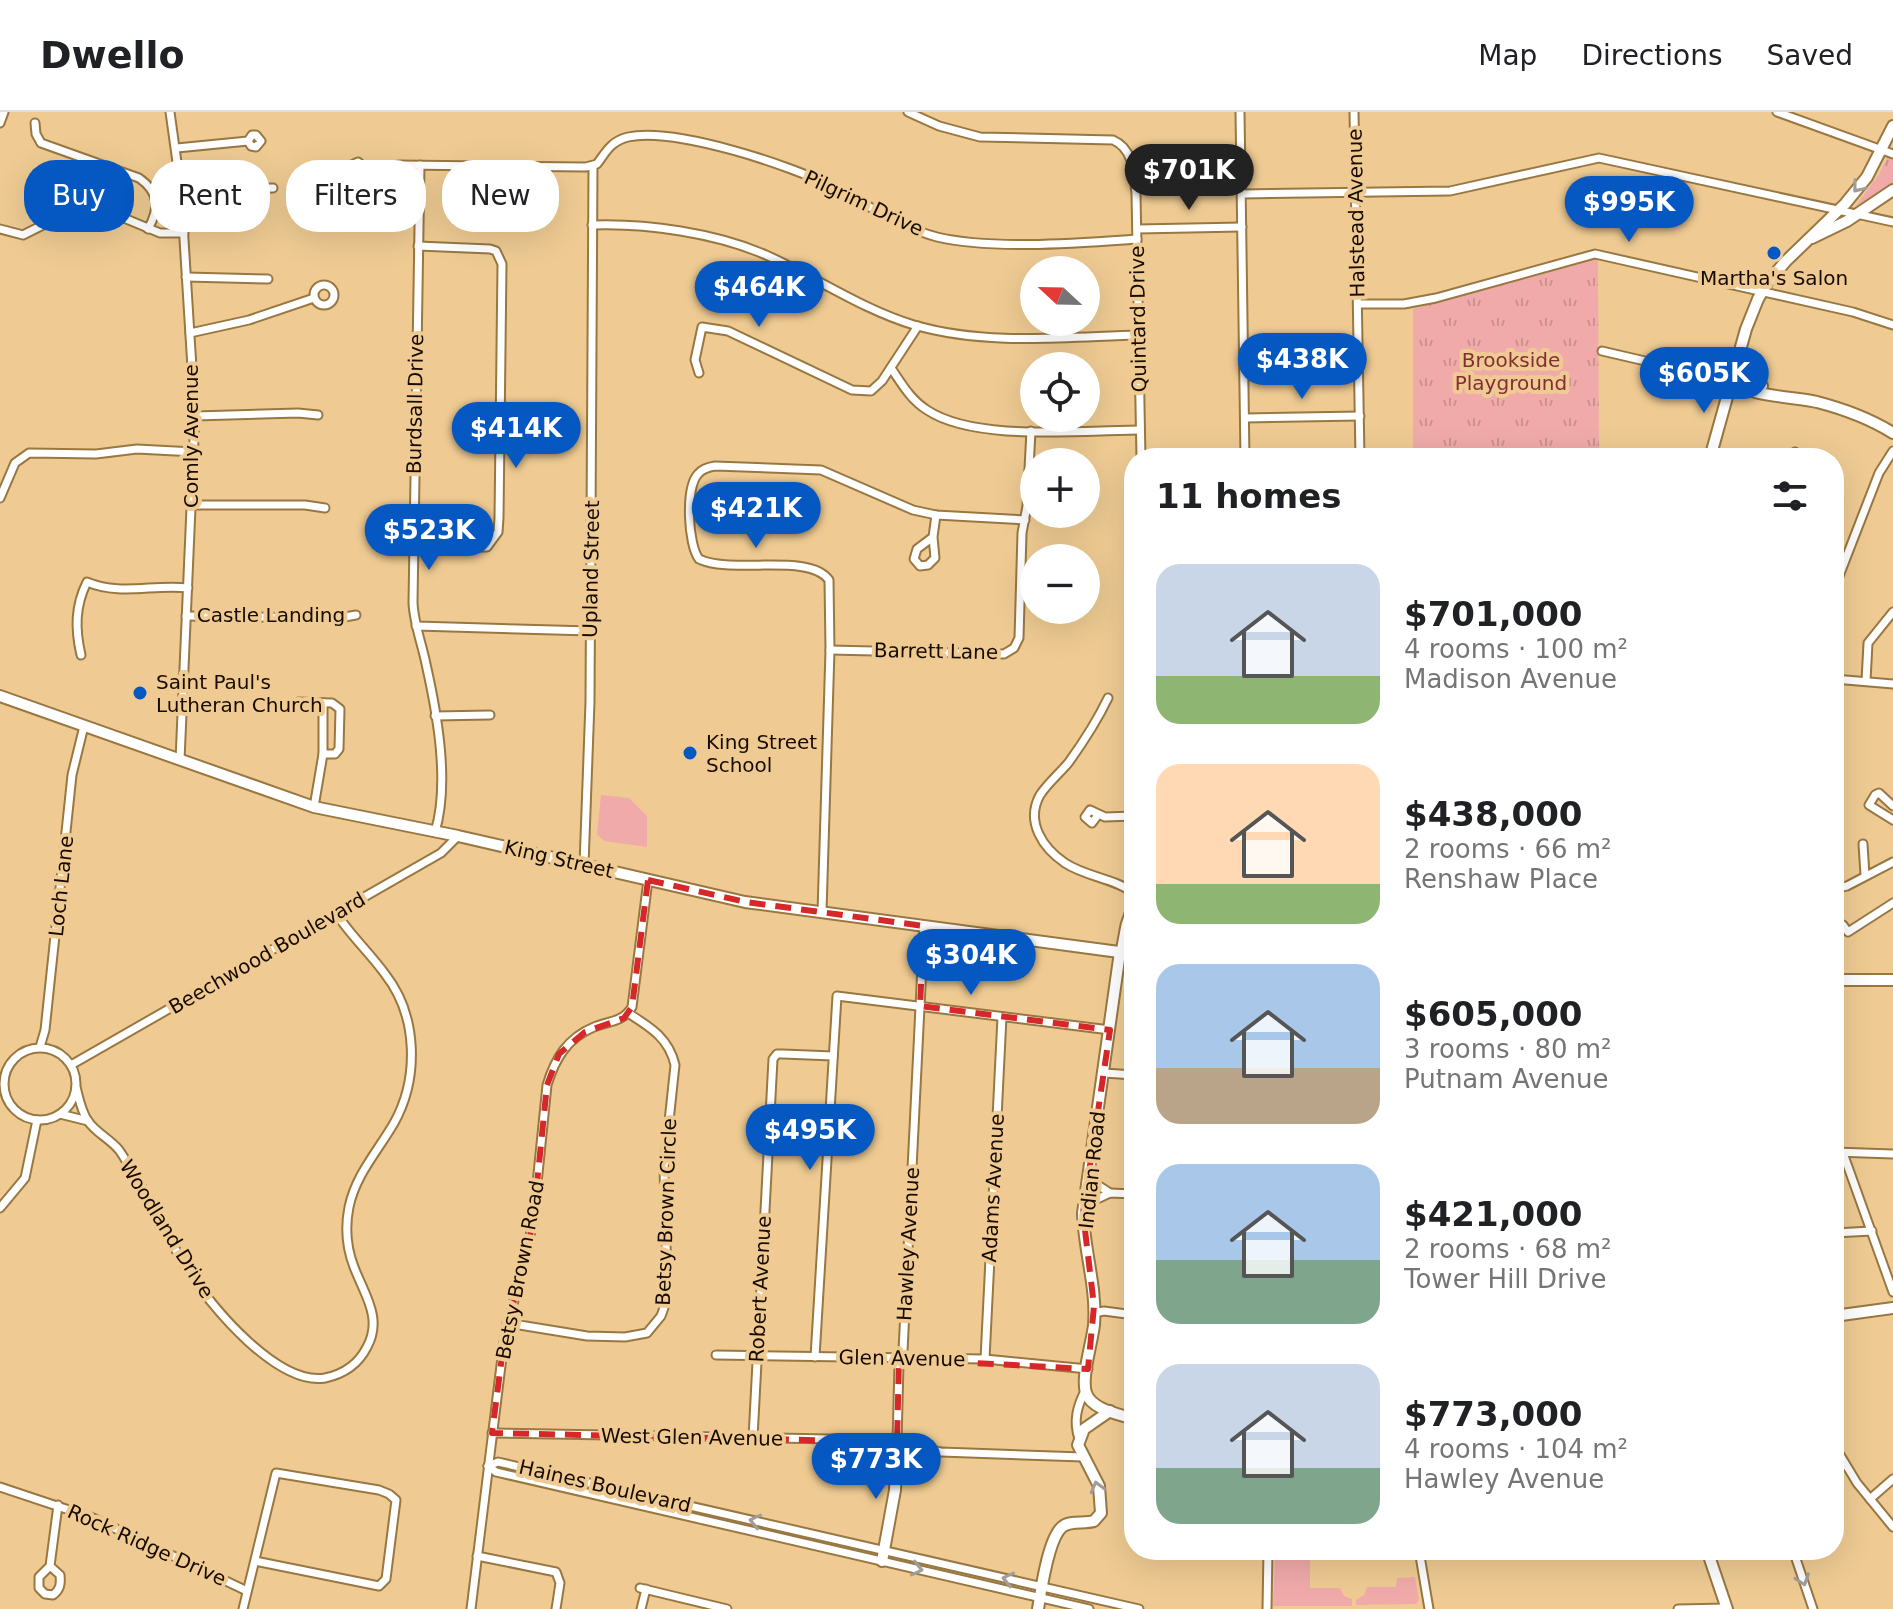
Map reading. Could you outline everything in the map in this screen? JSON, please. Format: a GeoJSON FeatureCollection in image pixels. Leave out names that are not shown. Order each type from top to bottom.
{"type":"FeatureCollection","features":[{"type":"Feature","properties":{"kind":"street"},"geometry":{"type":"LineString","coordinates":[[0,123],[4,112]]}},
{"type":"Feature","properties":{"kind":"street","name":"Comly Avenue"},"geometry":{"type":"LineString","coordinates":[[170,112],[178,160]]}},
{"type":"Feature","properties":{"kind":"street","name":"Quintard Drive"},"geometry":{"type":"LineString","coordinates":[[908,112],[969,135],[1113,140],[1125,147],[1134,180],[1137,229],[1141,448]]}},
{"type":"Feature","properties":{"kind":"street"},"geometry":{"type":"LineString","coordinates":[[1240,112],[1245,448]]}},
{"type":"Feature","properties":{"kind":"street","name":"Halstead Avenue"},"geometry":{"type":"LineString","coordinates":[[1354,112],[1360,448]]}},
{"type":"Feature","properties":{"kind":"street"},"geometry":{"type":"LineString","coordinates":[[1777,112],[1893,154]]}},
{"type":"Feature","properties":{"kind":"street"},"geometry":{"type":"LineString","coordinates":[[35,123],[38,140],[45,146],[139,178],[150,187],[156,199],[154,217],[148,229]]}},
{"type":"Feature","properties":{"kind":"street"},"geometry":{"type":"LineString","coordinates":[[1713,448],[1750,316],[1763,292],[1786,261],[1838,211],[1867,177],[1893,126]]}},
{"type":"Feature","properties":{"kind":"street","name":"Pilgrim Drive"},"geometry":{"type":"LineString","coordinates":[[593,166],[613,144],[629,137],[694,141],[804,174],[906,227],[936,236],[993,243],[1137,239]]}},
{"type":"Feature","properties":{"kind":"street"},"geometry":{"type":"LineString","coordinates":[[177,148],[248,141]]}},
{"type":"Feature","properties":{"kind":"street"},"geometry":{"type":"LineString","coordinates":[[1242,194],[1450,191],[1599,158],[1893,222]]}},
{"type":"Feature","properties":{"kind":"street"},"geometry":{"type":"LineString","coordinates":[[426,165],[593,166]]}},
{"type":"Feature","properties":{"kind":"street","name":"Upland Street"},"geometry":{"type":"LineString","coordinates":[[584,865],[591,631],[593,166]]}},
{"type":"Feature","properties":{"kind":"street"},"geometry":{"type":"LineString","coordinates":[[1810,238],[1826,233],[1893,190]]}},
{"type":"Feature","properties":{"kind":"street"},"geometry":{"type":"LineString","coordinates":[[0,229],[23,235],[63,215],[95,206],[148,229],[167,234],[184,233]]}},
{"type":"Feature","properties":{"kind":"street"},"geometry":{"type":"LineString","coordinates":[[592,225],[637,226],[735,243],[780,262],[854,302],[918,326],[985,337],[1139,335]]}},
{"type":"Feature","properties":{"kind":"street"},"geometry":{"type":"LineString","coordinates":[[1137,229],[1242,227]]}},
{"type":"Feature","properties":{"kind":"street","name":"Burdsall Drive"},"geometry":{"type":"LineString","coordinates":[[418,232],[413,548],[416,626],[435,716],[441,770],[435,832]]}},
{"type":"Feature","properties":{"kind":"street","name":"Comly Avenue"},"geometry":{"type":"LineString","coordinates":[[180,760],[195,416],[184,233]]}},
{"type":"Feature","properties":{"kind":"street"},"geometry":{"type":"LineString","coordinates":[[413,548],[487,547],[498,532],[500,479],[502,264],[496,251],[490,249],[418,246]]}},
{"type":"Feature","properties":{"kind":"street"},"geometry":{"type":"LineString","coordinates":[[1358,304],[1404,304],[1436,298],[1595,254],[1853,312],[1893,325]]}},
{"type":"Feature","properties":{"kind":"street"},"geometry":{"type":"LineString","coordinates":[[186,277],[268,279]]}},
{"type":"Feature","properties":{"kind":"street"},"geometry":{"type":"LineString","coordinates":[[190,333],[249,320],[314,298]]}},
{"type":"Feature","properties":{"kind":"street"},"geometry":{"type":"LineString","coordinates":[[699,373],[695,360],[702,327],[728,331],[859,391],[876,388],[918,326]]}},
{"type":"Feature","properties":{"kind":"street"},"geometry":{"type":"LineString","coordinates":[[1602,351],[1762,386],[1857,415],[1893,433]]}},
{"type":"Feature","properties":{"kind":"street"},"geometry":{"type":"LineString","coordinates":[[1739,354],[1745,371],[1762,386]]}},
{"type":"Feature","properties":{"kind":"street"},"geometry":{"type":"LineString","coordinates":[[891,368],[913,400],[952,423],[972,428],[1020,430]]}},
{"type":"Feature","properties":{"kind":"street"},"geometry":{"type":"LineString","coordinates":[[1731,381],[1748,389],[1797,398]]}},
{"type":"Feature","properties":{"kind":"street"},"geometry":{"type":"LineString","coordinates":[[195,416],[318,415]]}},
{"type":"Feature","properties":{"kind":"street"},"geometry":{"type":"LineString","coordinates":[[1245,418],[1360,416]]}},
{"type":"Feature","properties":{"kind":"street"},"geometry":{"type":"LineString","coordinates":[[1100,430],[1140,430]]}},
{"type":"Feature","properties":{"kind":"street"},"geometry":{"type":"LineString","coordinates":[[0,498],[15,463],[29,453],[96,454],[137,449],[194,452]]}},
{"type":"Feature","properties":{"kind":"street"},"geometry":{"type":"LineString","coordinates":[[1844,569],[1879,473],[1893,451]]}},
{"type":"Feature","properties":{"kind":"street"},"geometry":{"type":"LineString","coordinates":[[822,912],[830,650],[829,580],[822,572],[803,567],[715,564],[705,562],[696,555],[689,527],[692,486],[697,474],[715,466],[821,470],[845,478],[904,507],[936,515],[1020,520]]}},
{"type":"Feature","properties":{"kind":"street"},"geometry":{"type":"LineString","coordinates":[[192,505],[305,505],[325,508]]}},
{"type":"Feature","properties":{"kind":"street"},"geometry":{"type":"LineString","coordinates":[[933,537],[936,515]]}},
{"type":"Feature","properties":{"kind":"street","name":"Barrett Lane"},"geometry":{"type":"LineString","coordinates":[[830,650],[1009,652],[1019,638],[1025,528]]}},
{"type":"Feature","properties":{"kind":"street"},"geometry":{"type":"LineString","coordinates":[[81,655],[76,620],[78,603],[87,582],[104,589],[153,586],[188,588]]}},
{"type":"Feature","properties":{"kind":"street"},"geometry":{"type":"LineString","coordinates":[[1866,681],[1868,643],[1893,612]]}},
{"type":"Feature","properties":{"kind":"street","name":"Castle Landing"},"geometry":{"type":"LineString","coordinates":[[186,616],[339,618],[356,615]]}},
{"type":"Feature","properties":{"kind":"street"},"geometry":{"type":"LineString","coordinates":[[416,626],[591,631]]}},
{"type":"Feature","properties":{"kind":"street"},"geometry":{"type":"LineString","coordinates":[[1844,680],[1893,684]]}},
{"type":"Feature","properties":{"kind":"street","name":"King Street"},"geometry":{"type":"LineString","coordinates":[[0,696],[314,807],[458,836],[745,902],[1124,953]]}},
{"type":"Feature","properties":{"kind":"street"},"geometry":{"type":"LineString","coordinates":[[1108,698],[1077,750],[1042,792],[1034,810],[1042,843],[1055,856],[1070,866],[1124,888]]}},
{"type":"Feature","properties":{"kind":"street"},"geometry":{"type":"LineString","coordinates":[[298,702],[336,705],[340,709],[339,749],[335,754],[323,754]]}},
{"type":"Feature","properties":{"kind":"street"},"geometry":{"type":"LineString","coordinates":[[314,807],[323,754],[323,703]]}},
{"type":"Feature","properties":{"kind":"street"},"geometry":{"type":"LineString","coordinates":[[435,716],[490,715]]}},
{"type":"Feature","properties":{"kind":"street","name":"Loch Lane"},"geometry":{"type":"LineString","coordinates":[[40,1047],[45,1030],[72,775],[84,726]]}},
{"type":"Feature","properties":{"kind":"street"},"geometry":{"type":"LineString","coordinates":[[1893,806],[1879,793],[1869,805],[1893,820]]}},
{"type":"Feature","properties":{"kind":"street"},"geometry":{"type":"LineString","coordinates":[[1098,815],[1124,816]]}},
{"type":"Feature","properties":{"kind":"street","name":"Beechwood Boulevard"},"geometry":{"type":"LineString","coordinates":[[71,1065],[441,853],[458,836]]}},
{"type":"Feature","properties":{"kind":"street"},"geometry":{"type":"LineString","coordinates":[[1863,844],[1865,875]]}},
{"type":"Feature","properties":{"kind":"street"},"geometry":{"type":"LineString","coordinates":[[1844,887],[1893,862]]}},
{"type":"Feature","properties":{"kind":"street"},"geometry":{"type":"LineString","coordinates":[[628,1013],[634,993],[648,880]]}},
{"type":"Feature","properties":{"kind":"street"},"geometry":{"type":"LineString","coordinates":[[1844,926],[1848,932],[1893,903]]}},
{"type":"Feature","properties":{"kind":"street","name":"Woodland Drive"},"geometry":{"type":"LineString","coordinates":[[76,1087],[88,1121],[118,1149],[197,1283],[249,1341],[281,1367],[308,1378],[334,1376],[355,1363],[369,1344],[374,1322],[347,1240],[349,1207],[366,1165],[402,1107],[410,1074],[411,1047],[405,1012],[388,976],[336,913]]}},
{"type":"Feature","properties":{"kind":"street","name":"Hawley Avenue"},"geometry":{"type":"LineString","coordinates":[[884,1556],[895,1490],[924,926]]}},
{"type":"Feature","properties":{"kind":"street"},"geometry":{"type":"LineString","coordinates":[[1120,952],[1124,930]]}},
{"type":"Feature","properties":{"kind":"street","name":"Indian Road"},"geometry":{"type":"LineString","coordinates":[[1040,1598],[1051,1550],[1060,1529],[1067,1524],[1094,1521],[1101,1513],[1099,1486],[1083,1457],[1076,1429],[1077,1410],[1086,1389],[1094,1313],[1083,1233],[1084,1205],[1120,952]]}},
{"type":"Feature","properties":{"kind":"street"},"geometry":{"type":"LineString","coordinates":[[1844,980],[1893,980]]}},
{"type":"Feature","properties":{"kind":"street"},"geometry":{"type":"LineString","coordinates":[[815,1357],[837,996],[1110,1030]]}},
{"type":"Feature","properties":{"kind":"street","name":"Betsy Brown Circle"},"geometry":{"type":"LineString","coordinates":[[507,1323],[587,1336],[625,1337],[647,1333],[661,1316],[666,1302],[667,1280],[664,1168],[674,1063],[663,1039],[628,1013]]}},
{"type":"Feature","properties":{"kind":"street","name":"Betsy Brown Road"},"geometry":{"type":"LineString","coordinates":[[471,1609],[507,1323],[533,1223],[544,1101],[551,1071],[559,1054],[576,1038],[594,1027],[624,1018],[628,1013]]}},
{"type":"Feature","properties":{"kind":"street","name":"Adams Avenue"},"geometry":{"type":"LineString","coordinates":[[985,1359],[1002,1017]]}},
{"type":"Feature","properties":{"kind":"street"},"geometry":{"type":"LineString","coordinates":[[40,1047],[57,1051],[71,1065],[76,1087],[73,1099],[60,1114],[37,1120],[22,1115],[9,1103],[4,1078],[10,1063],[22,1052],[40,1047]]}},
{"type":"Feature","properties":{"kind":"street","name":"Robert Avenue"},"geometry":{"type":"LineString","coordinates":[[753,1438],[773,1059],[777,1054],[833,1056]]}},
{"type":"Feature","properties":{"kind":"street"},"geometry":{"type":"LineString","coordinates":[[0,1059],[10,1063]]}},
{"type":"Feature","properties":{"kind":"street"},"geometry":{"type":"LineString","coordinates":[[1104,1073],[1124,1074]]}},
{"type":"Feature","properties":{"kind":"street","name":"Woodland Drive"},"geometry":{"type":"LineString","coordinates":[[60,1114],[88,1121]]}},
{"type":"Feature","properties":{"kind":"street"},"geometry":{"type":"LineString","coordinates":[[0,1208],[25,1178],[37,1120]]}},
{"type":"Feature","properties":{"kind":"street"},"geometry":{"type":"LineString","coordinates":[[1844,1152],[1893,1154]]}},
{"type":"Feature","properties":{"kind":"street"},"geometry":{"type":"LineString","coordinates":[[1844,1166],[1872,1231],[1893,1292]]}},
{"type":"Feature","properties":{"kind":"street"},"geometry":{"type":"LineString","coordinates":[[1087,1178],[1110,1193]]}},
{"type":"Feature","properties":{"kind":"street"},"geometry":{"type":"LineString","coordinates":[[1084,1205],[1110,1193],[1124,1194]]}},
{"type":"Feature","properties":{"kind":"street"},"geometry":{"type":"LineString","coordinates":[[1844,1232],[1872,1231]]}},
{"type":"Feature","properties":{"kind":"street"},"geometry":{"type":"LineString","coordinates":[[1844,1315],[1893,1308]]}},
{"type":"Feature","properties":{"kind":"street"},"geometry":{"type":"LineString","coordinates":[[1094,1313],[1124,1314]]}},
{"type":"Feature","properties":{"kind":"street","name":"Glen Avenue"},"geometry":{"type":"LineString","coordinates":[[716,1355],[985,1359],[1088,1369]]}},
{"type":"Feature","properties":{"kind":"street"},"geometry":{"type":"LineString","coordinates":[[1086,1389],[1092,1401],[1124,1416]]}},
{"type":"Feature","properties":{"kind":"street"},"geometry":{"type":"LineString","coordinates":[[1079,1439],[1084,1429],[1110,1411]]}},
{"type":"Feature","properties":{"kind":"street","name":"West Glen Avenue"},"geometry":{"type":"LineString","coordinates":[[492,1433],[897,1442],[941,1452],[1083,1457]]}},
{"type":"Feature","properties":{"kind":"street","name":"Haines Boulevard"},"geometry":{"type":"LineString","coordinates":[[488,1466],[498,1462],[1089,1609]]}},
{"type":"Feature","properties":{"kind":"street"},"geometry":{"type":"LineString","coordinates":[[1845,1465],[1893,1527]]}},
{"type":"Feature","properties":{"kind":"street"},"geometry":{"type":"LineString","coordinates":[[243,1609],[276,1473],[379,1490],[396,1500],[386,1579],[376,1587],[255,1561]]}},
{"type":"Feature","properties":{"kind":"street"},"geometry":{"type":"LineString","coordinates":[[1870,1499],[1893,1479]]}},
{"type":"Feature","properties":{"kind":"street","name":"Rock Ridge Drive"},"geometry":{"type":"LineString","coordinates":[[0,1487],[58,1505],[132,1535],[247,1591]]}},
{"type":"Feature","properties":{"kind":"street"},"geometry":{"type":"LineString","coordinates":[[50,1566],[58,1505]]}},
{"type":"Feature","properties":{"kind":"street"},"geometry":{"type":"LineString","coordinates":[[477,1556],[549,1569],[559,1575],[556,1609]]}},
{"type":"Feature","properties":{"kind":"street"},"geometry":{"type":"LineString","coordinates":[[1267,1609],[1268,1560]]}},
{"type":"Feature","properties":{"kind":"street"},"geometry":{"type":"LineString","coordinates":[[1421,1560],[1429,1609]]}},
{"type":"Feature","properties":{"kind":"street"},"geometry":{"type":"LineString","coordinates":[[1678,1609],[1726,1609],[1710,1560]]}},
{"type":"Feature","properties":{"kind":"street"},"geometry":{"type":"LineString","coordinates":[[1796,1560],[1813,1609]]}},
{"type":"Feature","properties":{"kind":"street"},"geometry":{"type":"LineString","coordinates":[[641,1609],[643,1589],[727,1609]]}},
{"type":"Feature","properties":{"kind":"street","name":"Haines Boulevard"},"geometry":{"type":"LineString","coordinates":[[1040,1598],[1139,1609]]}},
{"type":"Feature","properties":{"kind":"highlighted area"},"geometry":{"type":"Polygon","coordinates":[[[648,880],[746,902],[924,926],[920,1006],[1110,1030],[1083,1213],[1094,1306],[1088,1369],[899,1359],[897,1442],[492,1433],[504,1341],[533,1223],[547,1085],[559,1054],[585,1032],[624,1018],[632,1007],[648,880]]]}},
{"type":"Feature","properties":{"kind":"green space"},"geometry":{"type":"Polygon","coordinates":[[[1887,158],[1893,160],[1893,184],[1855,207],[1879,174],[1887,158]]]}},
{"type":"Feature","properties":{"kind":"green space","name":"Brookside Playground"},"geometry":{"type":"Polygon","coordinates":[[[1598,259],[1599,448],[1413,448],[1413,309],[1598,259]]]}},
{"type":"Feature","properties":{"kind":"green space"},"geometry":{"type":"Polygon","coordinates":[[[601,795],[629,798],[647,816],[647,847],[604,841],[597,834],[601,795]]]}},
{"type":"Feature","properties":{"kind":"green space"},"geometry":{"type":"Polygon","coordinates":[[[1275,1560],[1310,1560],[1310,1588],[1340,1588],[1344,1596],[1352,1599],[1352,1606],[1273,1606],[1275,1560]]]}},
{"type":"Feature","properties":{"kind":"green space"},"geometry":{"type":"Polygon","coordinates":[[[1415,1577],[1419,1600],[1416,1604],[1356,1605],[1356,1600],[1364,1595],[1367,1587],[1396,1587],[1397,1578],[1415,1577]]]}},
{"type":"Feature","properties":{"kind":"place","name":"Martha's Salon"},"geometry":{"type":"Point","coordinates":[1774,253]}},
{"type":"Feature","properties":{"kind":"place","name":"Saint Paul's Lutheran Church"},"geometry":{"type":"Point","coordinates":[140,693]}},
{"type":"Feature","properties":{"kind":"place","name":"King Street School"},"geometry":{"type":"Point","coordinates":[690,753]}}]}
